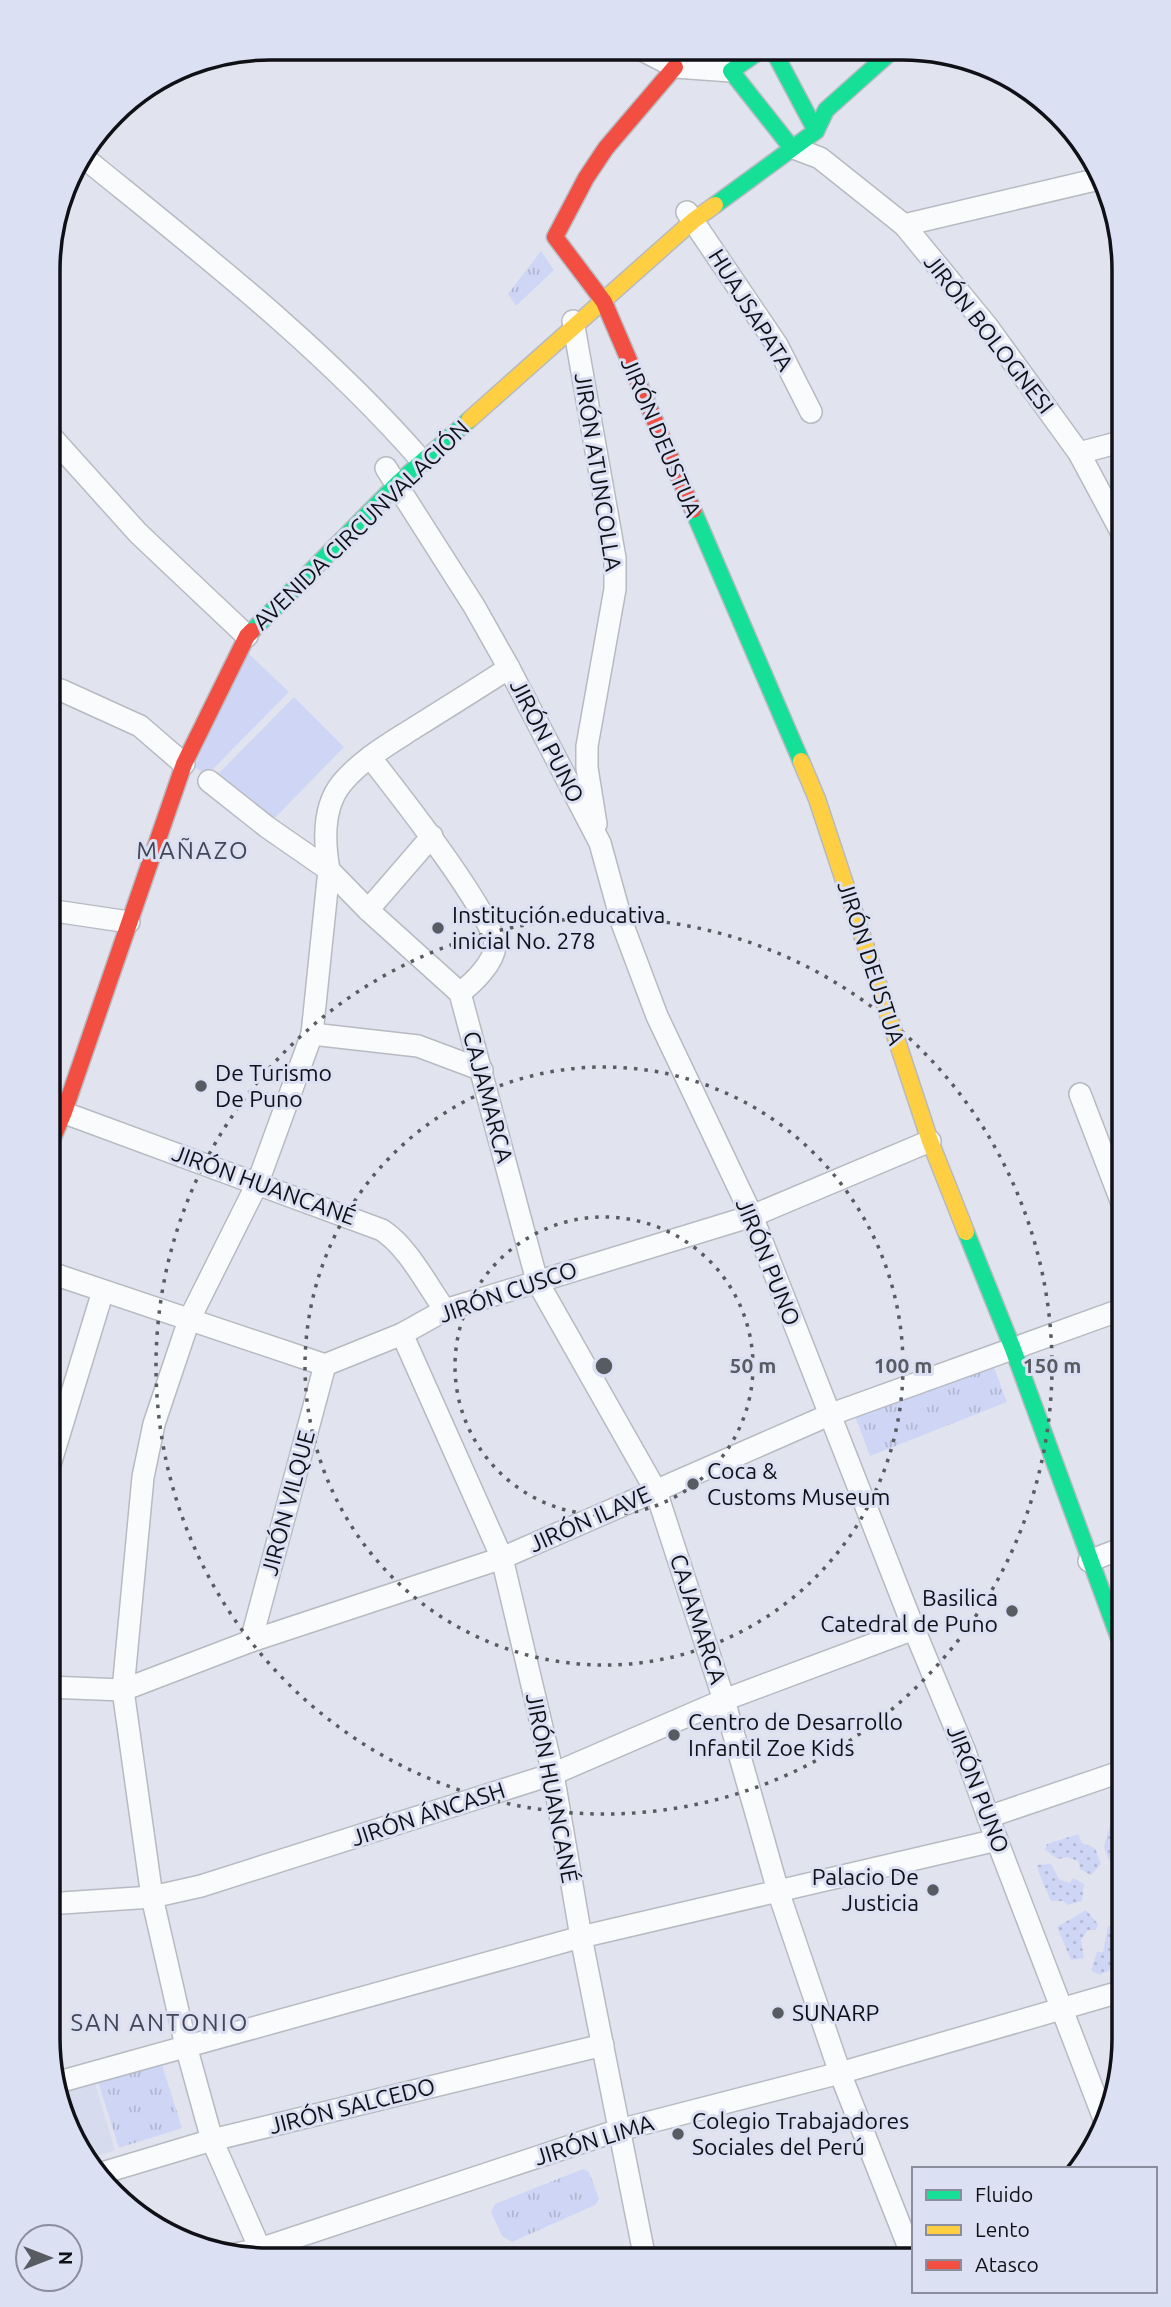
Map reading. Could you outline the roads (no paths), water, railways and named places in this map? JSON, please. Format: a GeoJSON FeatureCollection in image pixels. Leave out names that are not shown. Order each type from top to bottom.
{"type":"FeatureCollection","features":[{"type":"Feature","properties":{"kind":"main road"},"geometry":{"type":"LineString","coordinates":[[731,71],[747,60]]}},
{"type":"Feature","properties":{"kind":"main road"},"geometry":{"type":"LineString","coordinates":[[778,60],[811,122],[882,60]]}},
{"type":"Feature","properties":{"kind":"main road","name":"JIRÓN DEUSTUA"},"geometry":{"type":"LineString","coordinates":[[675,66],[606,148],[586,178],[555,237],[557,244],[599,295],[817,799],[930,1141],[1013,1349],[1111,1618]]}},
{"type":"Feature","properties":{"kind":"main road","name":"JIRÓN BOLOGNESI"},"geometry":{"type":"LineString","coordinates":[[731,71],[780,141]]}},
{"type":"Feature","properties":{"kind":"main road","name":"AVENIDA CIRCUNVALACIÓN"},"geometry":{"type":"LineString","coordinates":[[387,477],[422,461],[566,319],[599,295],[780,141],[811,122]]}},
{"type":"Feature","properties":{"kind":"main road","name":"AVENIDA CIRCUNVALACIÓN"},"geometry":{"type":"LineString","coordinates":[[690,215],[727,176]]}},
{"type":"Feature","properties":{"kind":"main road","name":"AVENIDA CIRCUNVALACIÓN"},"geometry":{"type":"LineString","coordinates":[[60,1099],[179,760],[241,626],[387,477],[413,441]]}},
{"type":"Feature","properties":{"kind":"main road","name":"AVENIDA CIRCUNVALACIÓN"},"geometry":{"type":"LineString","coordinates":[[100,958],[122,921]]}},
{"type":"Feature","properties":{"kind":"street"},"geometry":{"type":"LineString","coordinates":[[663,60],[675,66],[731,71]]}},
{"type":"Feature","properties":{"kind":"street"},"geometry":{"type":"LineString","coordinates":[[811,122],[820,158]]}},
{"type":"Feature","properties":{"kind":"street","name":"JIRÓN BOLOGNESI"},"geometry":{"type":"LineString","coordinates":[[780,141],[820,158],[904,225],[987,326],[1080,453],[1112,514]]}},
{"type":"Feature","properties":{"kind":"street"},"geometry":{"type":"LineString","coordinates":[[90,162],[256,297],[413,441],[422,461]]}},
{"type":"Feature","properties":{"kind":"street"},"geometry":{"type":"LineString","coordinates":[[904,225],[1092,181]]}},
{"type":"Feature","properties":{"kind":"street","name":"HUAJSAPATA"},"geometry":{"type":"LineString","coordinates":[[690,215],[777,345],[811,412]]}},
{"type":"Feature","properties":{"kind":"street","name":"JIRÓN ATUNCOLLA"},"geometry":{"type":"LineString","coordinates":[[566,319],[615,558],[615,589],[586,757],[600,843]]}},
{"type":"Feature","properties":{"kind":"street"},"geometry":{"type":"LineString","coordinates":[[1080,453],[1112,444]]}},
{"type":"Feature","properties":{"kind":"street"},"geometry":{"type":"LineString","coordinates":[[60,446],[138,533],[241,626]]}},
{"type":"Feature","properties":{"kind":"street","name":"JIRÓN PUNO"},"geometry":{"type":"LineString","coordinates":[[387,477],[474,606],[600,843],[622,923],[657,1016],[752,1216],[914,1629],[964,1749],[1099,2106]]}},
{"type":"Feature","properties":{"kind":"street"},"geometry":{"type":"LineString","coordinates":[[259,2247],[212,2140],[186,2046],[152,1897],[123,1690],[143,1477],[154,1424],[189,1320],[258,1182],[312,1034],[330,870],[325,847],[330,805],[341,784],[370,757],[509,668]]}},
{"type":"Feature","properties":{"kind":"street"},"geometry":{"type":"LineString","coordinates":[[60,691],[140,726],[179,760]]}},
{"type":"Feature","properties":{"kind":"street"},"geometry":{"type":"LineString","coordinates":[[209,781],[267,827],[330,870],[368,911],[460,993],[491,959],[495,939],[432,836],[370,757]]}},
{"type":"Feature","properties":{"kind":"street"},"geometry":{"type":"LineString","coordinates":[[368,911],[432,836]]}},
{"type":"Feature","properties":{"kind":"street"},"geometry":{"type":"LineString","coordinates":[[60,913],[122,921]]}},
{"type":"Feature","properties":{"kind":"street","name":"CAJAMARCA"},"geometry":{"type":"LineString","coordinates":[[460,993],[537,1281],[656,1490],[724,1700],[778,1891],[840,2073],[909,2247]]}},
{"type":"Feature","properties":{"kind":"street"},"geometry":{"type":"LineString","coordinates":[[312,1034],[418,1046],[482,1070]]}},
{"type":"Feature","properties":{"kind":"street"},"geometry":{"type":"LineString","coordinates":[[1080,1094],[1111,1174]]}},
{"type":"Feature","properties":{"kind":"street","name":"JIRÓN HUANCANÉ"},"geometry":{"type":"LineString","coordinates":[[60,1111],[258,1182],[382,1230],[394,1237],[445,1310]]}},
{"type":"Feature","properties":{"kind":"street","name":"JIRÓN CUSCO"},"geometry":{"type":"LineString","coordinates":[[325,1365],[402,1334],[445,1310],[752,1216],[930,1141]]}},
{"type":"Feature","properties":{"kind":"street"},"geometry":{"type":"LineString","coordinates":[[60,1276],[325,1365]]}},
{"type":"Feature","properties":{"kind":"street"},"geometry":{"type":"LineString","coordinates":[[60,1432],[103,1291]]}},
{"type":"Feature","properties":{"kind":"street","name":"JIRÓN ILAVE"},"geometry":{"type":"LineString","coordinates":[[60,1687],[123,1690],[251,1641],[502,1558],[830,1415],[1111,1314]]}},
{"type":"Feature","properties":{"kind":"street","name":"JIRÓN HUANCANÉ"},"geometry":{"type":"LineString","coordinates":[[402,1334],[502,1558],[553,1774],[581,1937],[643,2248]]}},
{"type":"Feature","properties":{"kind":"street","name":"JIRÓN VILQUE"},"geometry":{"type":"LineString","coordinates":[[251,1641],[325,1365]]}},
{"type":"Feature","properties":{"kind":"street"},"geometry":{"type":"LineString","coordinates":[[1089,1561],[1111,1552]]}},
{"type":"Feature","properties":{"kind":"street","name":"JIRÓN ÁNCASH"},"geometry":{"type":"LineString","coordinates":[[60,1903],[152,1897],[201,1886],[553,1774],[724,1700],[914,1629]]}},
{"type":"Feature","properties":{"kind":"street"},"geometry":{"type":"LineString","coordinates":[[988,1817],[1111,1774]]}},
{"type":"Feature","properties":{"kind":"street"},"geometry":{"type":"LineString","coordinates":[[64,2080],[581,1937],[997,1840]]}},
{"type":"Feature","properties":{"kind":"street","name":"JIRÓN LIMA"},"geometry":{"type":"LineString","coordinates":[[264,2248],[620,2130],[840,2073],[1111,1994]]}},
{"type":"Feature","properties":{"kind":"street","name":"JIRÓN SALCEDO"},"geometry":{"type":"LineString","coordinates":[[108,2171],[212,2140],[603,2045]]}},
{"type":"Feature","properties":{"kind":"place","name":"Institución educativa inicial No. 278"},"geometry":{"type":"Point","coordinates":[438,928]}},
{"type":"Feature","properties":{"kind":"place","name":"De Turismo De Puno"},"geometry":{"type":"Point","coordinates":[201,1086]}},
{"type":"Feature","properties":{"kind":"place","name":"Coca & Customs Museum"},"geometry":{"type":"Point","coordinates":[693,1484]}},
{"type":"Feature","properties":{"kind":"place","name":"Basilica Catedral de Puno"},"geometry":{"type":"Point","coordinates":[1012,1611]}},
{"type":"Feature","properties":{"kind":"place","name":"Centro de Desarrollo Infantil Zoe Kids"},"geometry":{"type":"Point","coordinates":[674,1735]}},
{"type":"Feature","properties":{"kind":"place","name":"Palacio De Justicia"},"geometry":{"type":"Point","coordinates":[933,1890]}},
{"type":"Feature","properties":{"kind":"place","name":"SUNARP"},"geometry":{"type":"Point","coordinates":[778,2013]}},
{"type":"Feature","properties":{"kind":"place","name":"Colegio Trabajadores Sociales del Perú"},"geometry":{"type":"Point","coordinates":[678,2134]}},
{"type":"Feature","properties":{"kind":"district","name":"MAÑAZO"},"geometry":{"type":"Point","coordinates":[193,851]}},
{"type":"Feature","properties":{"kind":"district","name":"SAN ANTONIO"},"geometry":{"type":"Point","coordinates":[160,2023]}}]}
